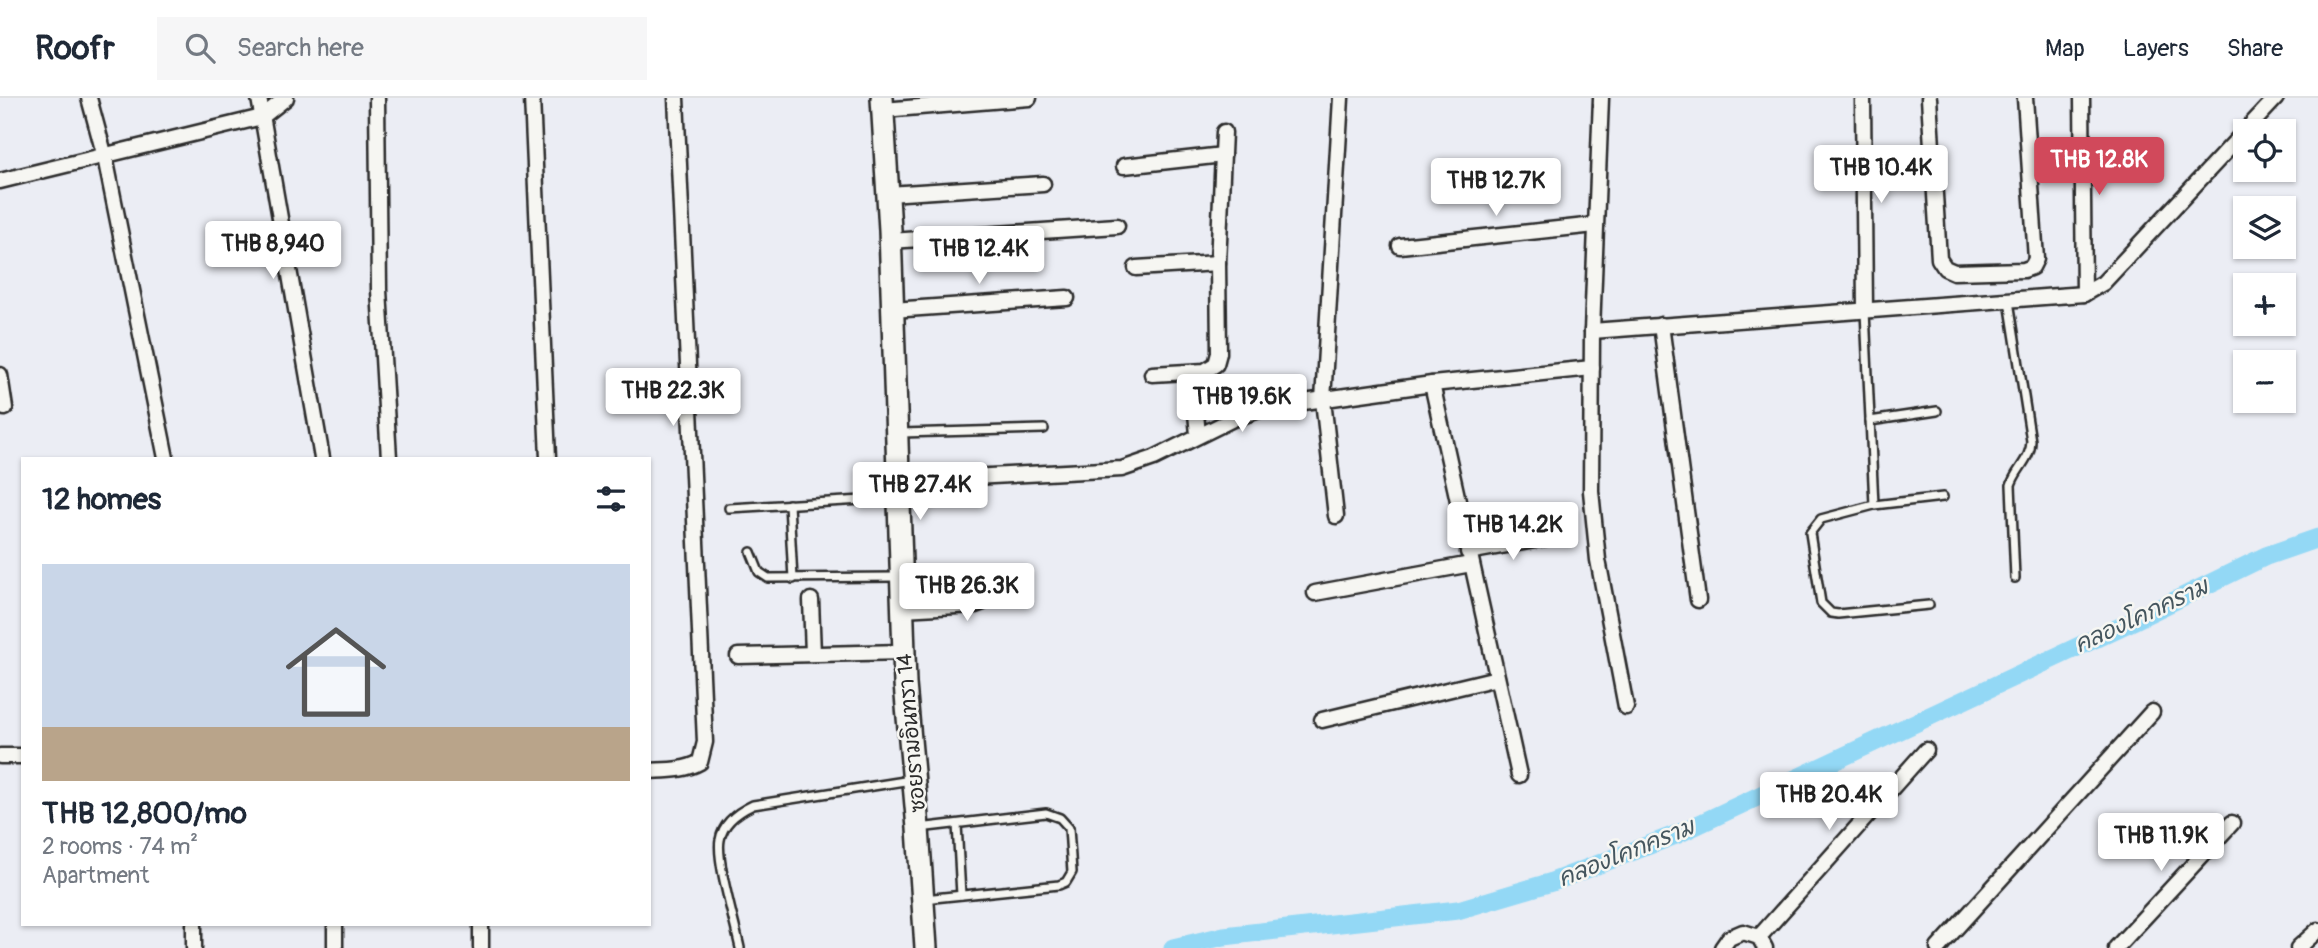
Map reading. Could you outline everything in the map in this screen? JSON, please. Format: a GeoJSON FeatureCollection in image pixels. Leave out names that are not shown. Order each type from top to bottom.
{"type":"FeatureCollection","features":[{"type":"Feature","properties":{"kind":"street"},"geometry":{"type":"LineString","coordinates":[[89,98],[105,157],[166,457]]}},
{"type":"Feature","properties":{"kind":"street"},"geometry":{"type":"LineString","coordinates":[[259,98],[322,457]]}},
{"type":"Feature","properties":{"kind":"street"},"geometry":{"type":"LineString","coordinates":[[0,181],[262,117],[286,98]]}},
{"type":"Feature","properties":{"kind":"street"},"geometry":{"type":"LineString","coordinates":[[377,98],[379,290],[389,457]]}},
{"type":"Feature","properties":{"kind":"street"},"geometry":{"type":"LineString","coordinates":[[532,98],[548,457]]}},
{"type":"Feature","properties":{"kind":"street"},"geometry":{"type":"LineString","coordinates":[[651,771],[684,769],[700,762],[705,742],[676,98]]}},
{"type":"Feature","properties":{"kind":"street"},"geometry":{"type":"LineString","coordinates":[[882,104],[1029,98]]}},
{"type":"Feature","properties":{"kind":"street"},"geometry":{"type":"LineString","coordinates":[[1336,516],[1323,400],[1341,98]]}},
{"type":"Feature","properties":{"kind":"street"},"geometry":{"type":"LineString","coordinates":[[1601,98],[1592,331],[1591,491],[1598,560],[1626,707]]}},
{"type":"Feature","properties":{"kind":"street"},"geometry":{"type":"LineString","coordinates":[[1863,98],[1864,311]]}},
{"type":"Feature","properties":{"kind":"street"},"geometry":{"type":"LineString","coordinates":[[1928,98],[1939,259],[1945,268],[1954,272],[2024,270],[2034,263],[2036,258],[2025,98]]}},
{"type":"Feature","properties":{"kind":"street"},"geometry":{"type":"LineString","coordinates":[[2082,98],[2084,294]]}},
{"type":"Feature","properties":{"kind":"street"},"geometry":{"type":"LineString","coordinates":[[1592,331],[2084,294],[2104,283],[2268,102]]}},
{"type":"Feature","properties":{"kind":"street","name":"ซอยรามอินทรา 14"},"geometry":{"type":"LineString","coordinates":[[882,104],[890,241],[904,652],[926,948]]}},
{"type":"Feature","properties":{"kind":"street"},"geometry":{"type":"LineString","coordinates":[[1152,374],[1205,371],[1216,364],[1219,353],[1218,263],[1224,132]]}},
{"type":"Feature","properties":{"kind":"street"},"geometry":{"type":"LineString","coordinates":[[1124,166],[1223,155]]}},
{"type":"Feature","properties":{"kind":"street"},"geometry":{"type":"LineString","coordinates":[[888,194],[1043,184]]}},
{"type":"Feature","properties":{"kind":"street"},"geometry":{"type":"LineString","coordinates":[[1400,246],[1595,225]]}},
{"type":"Feature","properties":{"kind":"street"},"geometry":{"type":"LineString","coordinates":[[890,241],[1117,226]]}},
{"type":"Feature","properties":{"kind":"street"},"geometry":{"type":"LineString","coordinates":[[1136,268],[1218,263]]}},
{"type":"Feature","properties":{"kind":"street"},"geometry":{"type":"LineString","coordinates":[[892,310],[1068,298]]}},
{"type":"Feature","properties":{"kind":"street"},"geometry":{"type":"LineString","coordinates":[[1661,325],[1698,600]]}},
{"type":"Feature","properties":{"kind":"street"},"geometry":{"type":"LineString","coordinates":[[898,489],[1122,470],[1154,458],[1198,434],[1268,407],[1432,384],[1592,368]]}},
{"type":"Feature","properties":{"kind":"street"},"geometry":{"type":"LineString","coordinates":[[1192,373],[1198,434]]}},
{"type":"Feature","properties":{"kind":"street"},"geometry":{"type":"LineString","coordinates":[[0,375],[5,408]]}},
{"type":"Feature","properties":{"kind":"street"},"geometry":{"type":"LineString","coordinates":[[1432,384],[1519,775]]}},
{"type":"Feature","properties":{"kind":"street"},"geometry":{"type":"LineString","coordinates":[[1315,593],[1551,537]]}},
{"type":"Feature","properties":{"kind":"street"},"geometry":{"type":"LineString","coordinates":[[902,609],[975,605],[983,601],[986,581]]}},
{"type":"Feature","properties":{"kind":"street"},"geometry":{"type":"LineString","coordinates":[[811,600],[813,654]]}},
{"type":"Feature","properties":{"kind":"street"},"geometry":{"type":"LineString","coordinates":[[738,656],[904,652]]}},
{"type":"Feature","properties":{"kind":"street"},"geometry":{"type":"LineString","coordinates":[[1322,720],[1497,678]]}},
{"type":"Feature","properties":{"kind":"street"},"geometry":{"type":"LineString","coordinates":[[1937,948],[2152,712]]}},
{"type":"Feature","properties":{"kind":"street"},"geometry":{"type":"LineString","coordinates":[[1723,948],[1729,938],[1738,933],[1749,932],[1762,943],[1926,750]]}},
{"type":"Feature","properties":{"kind":"street"},"geometry":{"type":"LineString","coordinates":[[0,757],[21,756]]}},
{"type":"Feature","properties":{"kind":"street"},"geometry":{"type":"LineString","coordinates":[[2116,948],[2232,823]]}},
{"type":"Feature","properties":{"kind":"street"},"geometry":{"type":"LineString","coordinates":[[194,926],[194,948]]}},
{"type":"Feature","properties":{"kind":"street"},"geometry":{"type":"LineString","coordinates":[[335,926],[335,948]]}},
{"type":"Feature","properties":{"kind":"street"},"geometry":{"type":"LineString","coordinates":[[481,926],[481,948]]}},
{"type":"Feature","properties":{"kind":"street"},"geometry":{"type":"LineString","coordinates":[[2298,948],[2318,930]]}},
{"type":"Feature","properties":{"kind":"lane"},"geometry":{"type":"LineString","coordinates":[[2009,301],[2031,441],[2031,450],[2011,485],[2015,578]]}},
{"type":"Feature","properties":{"kind":"lane"},"geometry":{"type":"LineString","coordinates":[[1864,311],[1874,505]]}},
{"type":"Feature","properties":{"kind":"lane"},"geometry":{"type":"LineString","coordinates":[[1870,421],[1937,411]]}},
{"type":"Feature","properties":{"kind":"lane"},"geometry":{"type":"LineString","coordinates":[[896,433],[1044,429]]}},
{"type":"Feature","properties":{"kind":"lane"},"geometry":{"type":"LineString","coordinates":[[729,508],[789,504],[898,489]]}},
{"type":"Feature","properties":{"kind":"lane"},"geometry":{"type":"LineString","coordinates":[[1928,605],[1831,613],[1821,603],[1810,533],[1821,519],[1874,505],[1943,497]]}},
{"type":"Feature","properties":{"kind":"lane"},"geometry":{"type":"LineString","coordinates":[[789,504],[793,579]]}},
{"type":"Feature","properties":{"kind":"lane"},"geometry":{"type":"LineString","coordinates":[[751,552],[754,562],[768,578],[901,577]]}},
{"type":"Feature","properties":{"kind":"lane"},"geometry":{"type":"LineString","coordinates":[[740,948],[720,858],[720,840],[725,827],[738,812],[753,805],[914,779]]}},
{"type":"Feature","properties":{"kind":"lane"},"geometry":{"type":"LineString","coordinates":[[918,828],[1046,813],[1060,818],[1069,828],[1072,872],[1066,882],[1053,887],[961,894],[923,900]]}},
{"type":"Feature","properties":{"kind":"lane"},"geometry":{"type":"LineString","coordinates":[[957,824],[961,894]]}},
{"type":"Feature","properties":{"kind":"waterway","name":"คลองโคกคราม"},"geometry":{"type":"LineString","coordinates":[[1173,948],[1224,936],[1458,910],[1552,882],[1678,834],[2266,556],[2318,538]]}}]}
